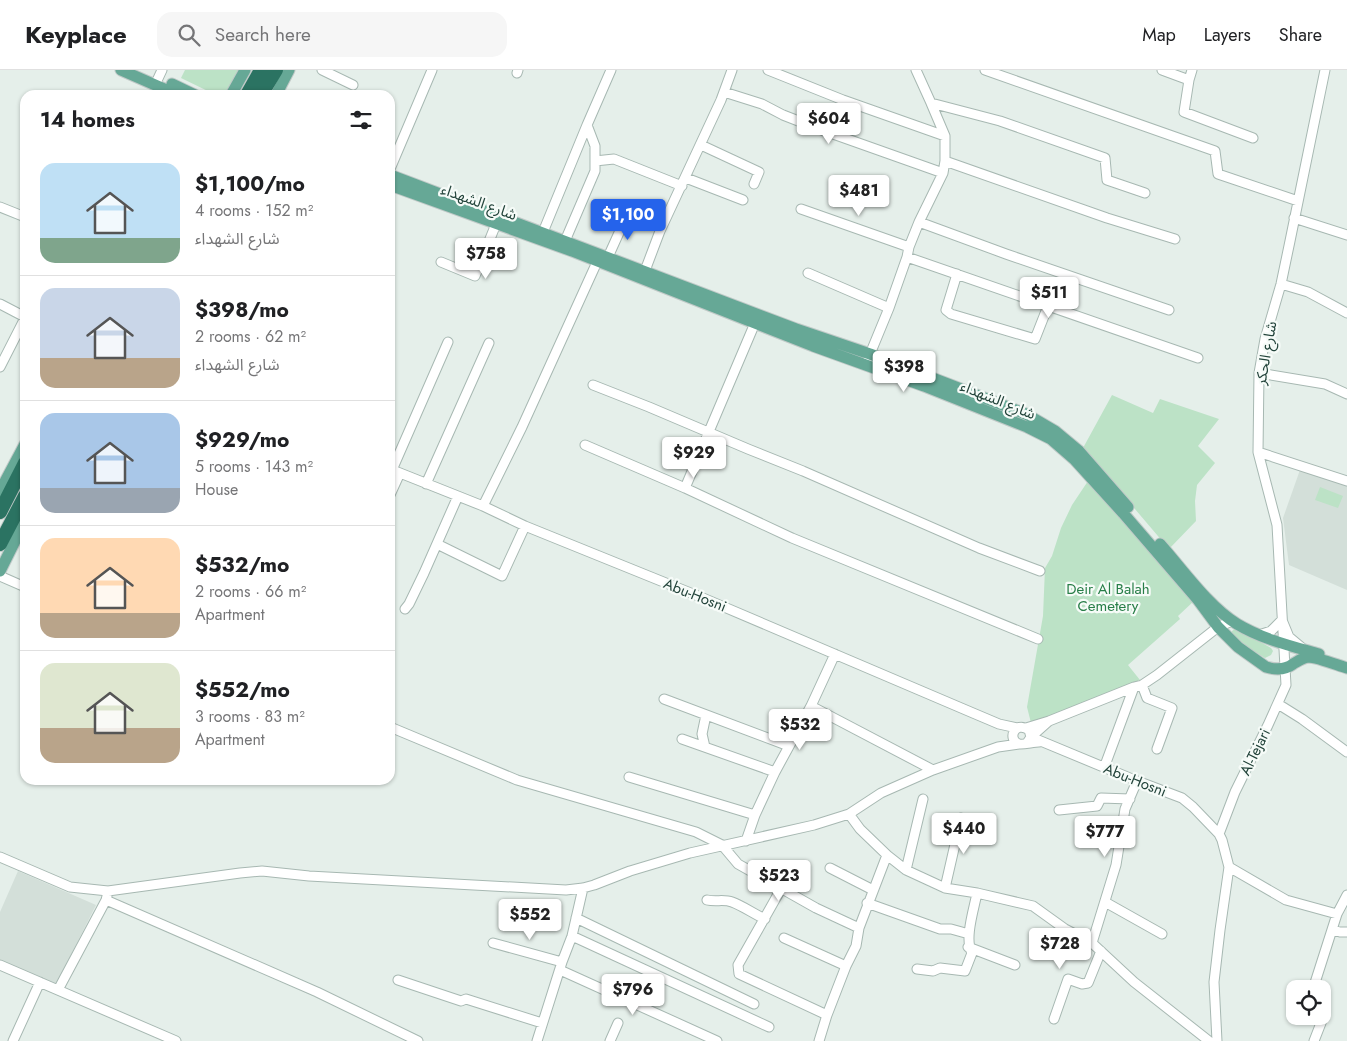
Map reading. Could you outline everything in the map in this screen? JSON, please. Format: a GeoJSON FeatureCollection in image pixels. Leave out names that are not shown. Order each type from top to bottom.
{"type":"FeatureCollection","features":[{"type":"Feature","properties":{"kind":"highway"},"geometry":{"type":"LineString","coordinates":[[250,90],[260,70]]}},
{"type":"Feature","properties":{"kind":"highway"},"geometry":{"type":"LineString","coordinates":[[264,90],[276,70]]}},
{"type":"Feature","properties":{"kind":"highway"},"geometry":{"type":"LineString","coordinates":[[0,512],[20,473]]}},
{"type":"Feature","properties":{"kind":"highway"},"geometry":{"type":"LineString","coordinates":[[0,544],[20,506]]}},
{"type":"Feature","properties":{"kind":"main road"},"geometry":{"type":"LineString","coordinates":[[122,70],[158,78],[172,90]]}},
{"type":"Feature","properties":{"kind":"main road"},"geometry":{"type":"LineString","coordinates":[[140,70],[184,90]]}},
{"type":"Feature","properties":{"kind":"main road"},"geometry":{"type":"LineString","coordinates":[[234,90],[245,70]]}},
{"type":"Feature","properties":{"kind":"main road"},"geometry":{"type":"LineString","coordinates":[[279,90],[289,70]]}},
{"type":"Feature","properties":{"kind":"main road","name":"شارع الشهداء"},"geometry":{"type":"LineString","coordinates":[[395,177],[542,236],[572,252],[603,260],[796,328],[1051,439],[1074,458],[1238,648],[1266,667],[1285,668]]}},
{"type":"Feature","properties":{"kind":"main road","name":"شارع الشهداء"},"geometry":{"type":"LineString","coordinates":[[395,187],[496,224],[565,240],[603,260]]}},
{"type":"Feature","properties":{"kind":"main road","name":"شارع الشهداء"},"geometry":{"type":"LineString","coordinates":[[643,275],[813,346],[868,359],[1026,414],[1055,430],[1079,451],[1222,613],[1259,635],[1283,645],[1347,663]]}},
{"type":"Feature","properties":{"kind":"main road"},"geometry":{"type":"LineString","coordinates":[[0,491],[20,453]]}},
{"type":"Feature","properties":{"kind":"main road"},"geometry":{"type":"LineString","coordinates":[[0,571],[20,532]]}},
{"type":"Feature","properties":{"kind":"main road"},"geometry":{"type":"LineString","coordinates":[[1285,668],[1309,657],[1347,668]]}},
{"type":"Feature","properties":{"kind":"street"},"geometry":{"type":"LineString","coordinates":[[322,70],[354,85]]}},
{"type":"Feature","properties":{"kind":"street"},"geometry":{"type":"LineString","coordinates":[[395,157],[432,70]]}},
{"type":"Feature","properties":{"kind":"street"},"geometry":{"type":"LineString","coordinates":[[542,236],[611,70]]}},
{"type":"Feature","properties":{"kind":"street"},"geometry":{"type":"LineString","coordinates":[[643,275],[660,231],[701,144],[732,70]]}},
{"type":"Feature","properties":{"kind":"street"},"geometry":{"type":"LineString","coordinates":[[768,70],[843,100],[945,136]]}},
{"type":"Feature","properties":{"kind":"street"},"geometry":{"type":"LineString","coordinates":[[868,359],[890,308],[919,222],[943,173],[945,161],[945,136],[916,70]]}},
{"type":"Feature","properties":{"kind":"street"},"geometry":{"type":"LineString","coordinates":[[985,70],[1215,151],[1218,174],[1298,201]]}},
{"type":"Feature","properties":{"kind":"street"},"geometry":{"type":"LineString","coordinates":[[1162,70],[1189,80]]}},
{"type":"Feature","properties":{"kind":"street"},"geometry":{"type":"LineString","coordinates":[[1192,70],[1184,112],[1253,138]]}},
{"type":"Feature","properties":{"kind":"street","name":"شارع الحكر"},"geometry":{"type":"LineString","coordinates":[[1285,668],[1277,525],[1258,452],[1259,373],[1281,284],[1325,70]]}},
{"type":"Feature","properties":{"kind":"street"},"geometry":{"type":"LineString","coordinates":[[724,92],[762,104],[818,129],[943,173]]}},
{"type":"Feature","properties":{"kind":"street"},"geometry":{"type":"LineString","coordinates":[[932,103],[1000,121],[1105,158],[1107,180],[1146,193]]}},
{"type":"Feature","properties":{"kind":"street"},"geometry":{"type":"LineString","coordinates":[[565,240],[595,171],[595,146],[587,125]]}},
{"type":"Feature","properties":{"kind":"street"},"geometry":{"type":"LineString","coordinates":[[701,144],[759,172],[754,184]]}},
{"type":"Feature","properties":{"kind":"street"},"geometry":{"type":"LineString","coordinates":[[595,161],[614,158],[742,200]]}},
{"type":"Feature","properties":{"kind":"street"},"geometry":{"type":"LineString","coordinates":[[945,161],[1107,218],[1176,239]]}},
{"type":"Feature","properties":{"kind":"street"},"geometry":{"type":"LineString","coordinates":[[0,206],[20,215]]}},
{"type":"Feature","properties":{"kind":"street"},"geometry":{"type":"LineString","coordinates":[[801,209],[957,274],[1198,358]]}},
{"type":"Feature","properties":{"kind":"street"},"geometry":{"type":"LineString","coordinates":[[483,506],[603,260],[627,215]]}},
{"type":"Feature","properties":{"kind":"street"},"geometry":{"type":"LineString","coordinates":[[1294,218],[1347,235]]}},
{"type":"Feature","properties":{"kind":"street"},"geometry":{"type":"LineString","coordinates":[[919,222],[1169,310]]}},
{"type":"Feature","properties":{"kind":"street"},"geometry":{"type":"LineString","coordinates":[[441,262],[474,276],[496,224]]}},
{"type":"Feature","properties":{"kind":"street"},"geometry":{"type":"LineString","coordinates":[[808,273],[890,308]]}},
{"type":"Feature","properties":{"kind":"street"},"geometry":{"type":"LineString","coordinates":[[957,274],[946,310],[951,314],[1035,339],[1048,306]]}},
{"type":"Feature","properties":{"kind":"street"},"geometry":{"type":"LineString","coordinates":[[1281,284],[1308,292],[1347,313]]}},
{"type":"Feature","properties":{"kind":"street"},"geometry":{"type":"LineString","coordinates":[[0,304],[20,314]]}},
{"type":"Feature","properties":{"kind":"street"},"geometry":{"type":"LineString","coordinates":[[685,488],[755,323]]}},
{"type":"Feature","properties":{"kind":"street"},"geometry":{"type":"LineString","coordinates":[[0,367],[20,327]]}},
{"type":"Feature","properties":{"kind":"street"},"geometry":{"type":"LineString","coordinates":[[395,469],[448,342]]}},
{"type":"Feature","properties":{"kind":"street"},"geometry":{"type":"LineString","coordinates":[[426,484],[489,343]]}},
{"type":"Feature","properties":{"kind":"street"},"geometry":{"type":"LineString","coordinates":[[1259,373],[1325,384],[1347,394]]}},
{"type":"Feature","properties":{"kind":"street"},"geometry":{"type":"LineString","coordinates":[[593,385],[854,493],[979,548],[1040,571]]}},
{"type":"Feature","properties":{"kind":"street"},"geometry":{"type":"LineString","coordinates":[[585,445],[685,488],[792,538],[1038,639]]}},
{"type":"Feature","properties":{"kind":"street"},"geometry":{"type":"LineString","coordinates":[[1258,452],[1347,481]]}},
{"type":"Feature","properties":{"kind":"street","name":"Abu-Hosni"},"geometry":{"type":"LineString","coordinates":[[395,471],[703,598],[999,724],[1019,730]]}},
{"type":"Feature","properties":{"kind":"street"},"geometry":{"type":"LineString","coordinates":[[405,609],[458,496]]}},
{"type":"Feature","properties":{"kind":"street"},"geometry":{"type":"LineString","coordinates":[[437,544],[502,576],[525,526]]}},
{"type":"Feature","properties":{"kind":"street"},"geometry":{"type":"LineString","coordinates":[[0,576],[20,585]]}},
{"type":"Feature","properties":{"kind":"street"},"geometry":{"type":"LineString","coordinates":[[998,747],[1019,730],[1049,721],[1138,686],[1218,627],[1232,620]]}},
{"type":"Feature","properties":{"kind":"street"},"geometry":{"type":"LineString","coordinates":[[1259,635],[1271,632],[1282,620],[1289,636],[1296,644],[1307,651]]}},
{"type":"Feature","properties":{"kind":"street"},"geometry":{"type":"LineString","coordinates":[[746,841],[755,814],[775,772],[811,706],[836,654]]}},
{"type":"Feature","properties":{"kind":"street","name":"Al-Tejari"},"geometry":{"type":"LineString","coordinates":[[1219,834],[1235,792],[1286,685],[1285,668]]}},
{"type":"Feature","properties":{"kind":"street"},"geometry":{"type":"LineString","coordinates":[[1138,686],[1147,698],[1172,708],[1157,749]]}},
{"type":"Feature","properties":{"kind":"street"},"geometry":{"type":"LineString","coordinates":[[1104,768],[1138,686]]}},
{"type":"Feature","properties":{"kind":"street"},"geometry":{"type":"LineString","coordinates":[[664,700],[788,746]]}},
{"type":"Feature","properties":{"kind":"street"},"geometry":{"type":"LineString","coordinates":[[1278,704],[1347,752]]}},
{"type":"Feature","properties":{"kind":"street"},"geometry":{"type":"LineString","coordinates":[[811,706],[933,770]]}},
{"type":"Feature","properties":{"kind":"street"},"geometry":{"type":"LineString","coordinates":[[705,747],[702,734],[706,715]]}},
{"type":"Feature","properties":{"kind":"street"},"geometry":{"type":"LineString","coordinates":[[107,896],[240,873],[262,871],[309,876],[566,890],[583,888],[630,871],[722,845],[814,825],[849,814],[880,793],[933,770],[998,747],[1025,741],[1049,721]]}},
{"type":"Feature","properties":{"kind":"street"},"geometry":{"type":"LineString","coordinates":[[395,729],[517,780],[696,832],[722,845],[738,864],[816,908],[859,928]]}},
{"type":"Feature","properties":{"kind":"street"},"geometry":{"type":"LineString","coordinates":[[1019,730],[1030,732],[1025,741]]}},
{"type":"Feature","properties":{"kind":"street"},"geometry":{"type":"LineString","coordinates":[[1019,730],[1014,741],[1025,741]]}},
{"type":"Feature","properties":{"kind":"street"},"geometry":{"type":"LineString","coordinates":[[682,738],[775,772]]}},
{"type":"Feature","properties":{"kind":"street","name":"Abu-Hosni"},"geometry":{"type":"LineString","coordinates":[[1025,741],[1041,741],[1182,798],[1219,834]]}},
{"type":"Feature","properties":{"kind":"street"},"geometry":{"type":"LineString","coordinates":[[629,777],[755,814]]}},
{"type":"Feature","properties":{"kind":"street"},"geometry":{"type":"LineString","coordinates":[[1092,943],[1116,865],[1126,809],[1137,781]]}},
{"type":"Feature","properties":{"kind":"street"},"geometry":{"type":"LineString","coordinates":[[1059,810],[1098,806],[1101,798],[1130,799]]}},
{"type":"Feature","properties":{"kind":"street"},"geometry":{"type":"LineString","coordinates":[[906,870],[923,799]]}},
{"type":"Feature","properties":{"kind":"street"},"geometry":{"type":"LineString","coordinates":[[849,814],[860,829],[906,870],[945,888],[977,893],[1033,906],[1065,929],[1092,943],[1134,982],[1209,1041]]}},
{"type":"Feature","properties":{"kind":"street"},"geometry":{"type":"LineString","coordinates":[[945,888],[961,818]]}},
{"type":"Feature","properties":{"kind":"street"},"geometry":{"type":"LineString","coordinates":[[1217,1041],[1214,982],[1229,867],[1219,834]]}},
{"type":"Feature","properties":{"kind":"street"},"geometry":{"type":"LineString","coordinates":[[822,1040],[827,1015],[856,946],[859,928],[867,904],[887,855]]}},
{"type":"Feature","properties":{"kind":"street"},"geometry":{"type":"LineString","coordinates":[[0,857],[70,887],[107,896],[317,992],[418,1041]]}},
{"type":"Feature","properties":{"kind":"street"},"geometry":{"type":"LineString","coordinates":[[1229,867],[1286,900],[1337,914]]}},
{"type":"Feature","properties":{"kind":"street"},"geometry":{"type":"LineString","coordinates":[[830,868],[873,890]]}},
{"type":"Feature","properties":{"kind":"street"},"geometry":{"type":"LineString","coordinates":[[536,1041],[572,936],[583,888]]}},
{"type":"Feature","properties":{"kind":"street"},"geometry":{"type":"LineString","coordinates":[[781,889],[738,965],[739,974],[827,1015]]}},
{"type":"Feature","properties":{"kind":"street"},"geometry":{"type":"LineString","coordinates":[[917,968],[933,971],[940,968],[965,971],[972,953],[968,947],[969,934],[977,893]]}},
{"type":"Feature","properties":{"kind":"street"},"geometry":{"type":"LineString","coordinates":[[58,990],[107,896]]}},
{"type":"Feature","properties":{"kind":"street"},"geometry":{"type":"LineString","coordinates":[[1316,980],[1337,914],[1347,896]]}},
{"type":"Feature","properties":{"kind":"street"},"geometry":{"type":"LineString","coordinates":[[707,900],[732,902],[765,919]]}},
{"type":"Feature","properties":{"kind":"street"},"geometry":{"type":"LineString","coordinates":[[1105,902],[1162,934]]}},
{"type":"Feature","properties":{"kind":"street"},"geometry":{"type":"LineString","coordinates":[[867,904],[940,929],[951,929],[969,934]]}},
{"type":"Feature","properties":{"kind":"street"},"geometry":{"type":"LineString","coordinates":[[576,918],[754,1004]]}},
{"type":"Feature","properties":{"kind":"street"},"geometry":{"type":"LineString","coordinates":[[1333,930],[1347,932]]}},
{"type":"Feature","properties":{"kind":"street"},"geometry":{"type":"LineString","coordinates":[[572,936],[769,1026]]}},
{"type":"Feature","properties":{"kind":"street"},"geometry":{"type":"LineString","coordinates":[[784,938],[846,966]]}},
{"type":"Feature","properties":{"kind":"street"},"geometry":{"type":"LineString","coordinates":[[493,943],[561,966],[717,1041]]}},
{"type":"Feature","properties":{"kind":"street"},"geometry":{"type":"LineString","coordinates":[[968,947],[1015,965]]}},
{"type":"Feature","properties":{"kind":"street"},"geometry":{"type":"LineString","coordinates":[[1054,1019],[1068,979],[1082,984],[1088,983],[1101,951]]}},
{"type":"Feature","properties":{"kind":"street"},"geometry":{"type":"LineString","coordinates":[[0,965],[176,1041]]}},
{"type":"Feature","properties":{"kind":"street"},"geometry":{"type":"LineString","coordinates":[[398,980],[542,1023]]}},
{"type":"Feature","properties":{"kind":"street"},"geometry":{"type":"LineString","coordinates":[[13,1041],[40,982]]}},
{"type":"Feature","properties":{"kind":"street"},"geometry":{"type":"LineString","coordinates":[[610,1041],[618,1022]]}},
{"type":"Feature","properties":{"kind":"street"},"geometry":{"type":"LineString","coordinates":[[1314,1041],[1320,1025]]}},
{"type":"Feature","properties":{"kind":"shaded area"},"geometry":{"type":"Polygon","coordinates":[[[1301,467],[1347,483],[1347,590],[1289,565],[1283,518],[1301,467]]]}},
{"type":"Feature","properties":{"kind":"shaded area"},"geometry":{"type":"Polygon","coordinates":[[[18,871],[96,905],[56,985],[0,960],[0,912],[18,871]]]}},
{"type":"Feature","properties":{"kind":"green space"},"geometry":{"type":"Polygon","coordinates":[[[185,70],[239,70],[233,82],[226,90],[206,90],[181,78],[185,70]]]}},
{"type":"Feature","properties":{"kind":"green space","name":"Deir Al Balah Cemetery"},"geometry":{"type":"Polygon","coordinates":[[[1112,395],[1153,413],[1160,399],[1219,419],[1198,446],[1215,463],[1197,485],[1195,501],[1196,521],[1169,549],[1083,448],[1112,395]]]}},
{"type":"Feature","properties":{"kind":"green space","name":"Deir Al Balah Cemetery"},"geometry":{"type":"Polygon","coordinates":[[[1090,478],[1195,600],[1178,616],[1180,619],[1128,665],[1140,680],[1031,723],[1027,707],[1043,616],[1045,568],[1052,556],[1061,528],[1072,505],[1090,478]]]}},
{"type":"Feature","properties":{"kind":"green space"},"geometry":{"type":"Polygon","coordinates":[[[1320,487],[1343,496],[1338,508],[1315,500],[1320,487]]]}},
{"type":"Feature","properties":{"kind":"green space"},"geometry":{"type":"Polygon","coordinates":[[[1235,629],[1271,648],[1273,651],[1271,655],[1265,658],[1233,638],[1231,635],[1235,629]]]}}]}
